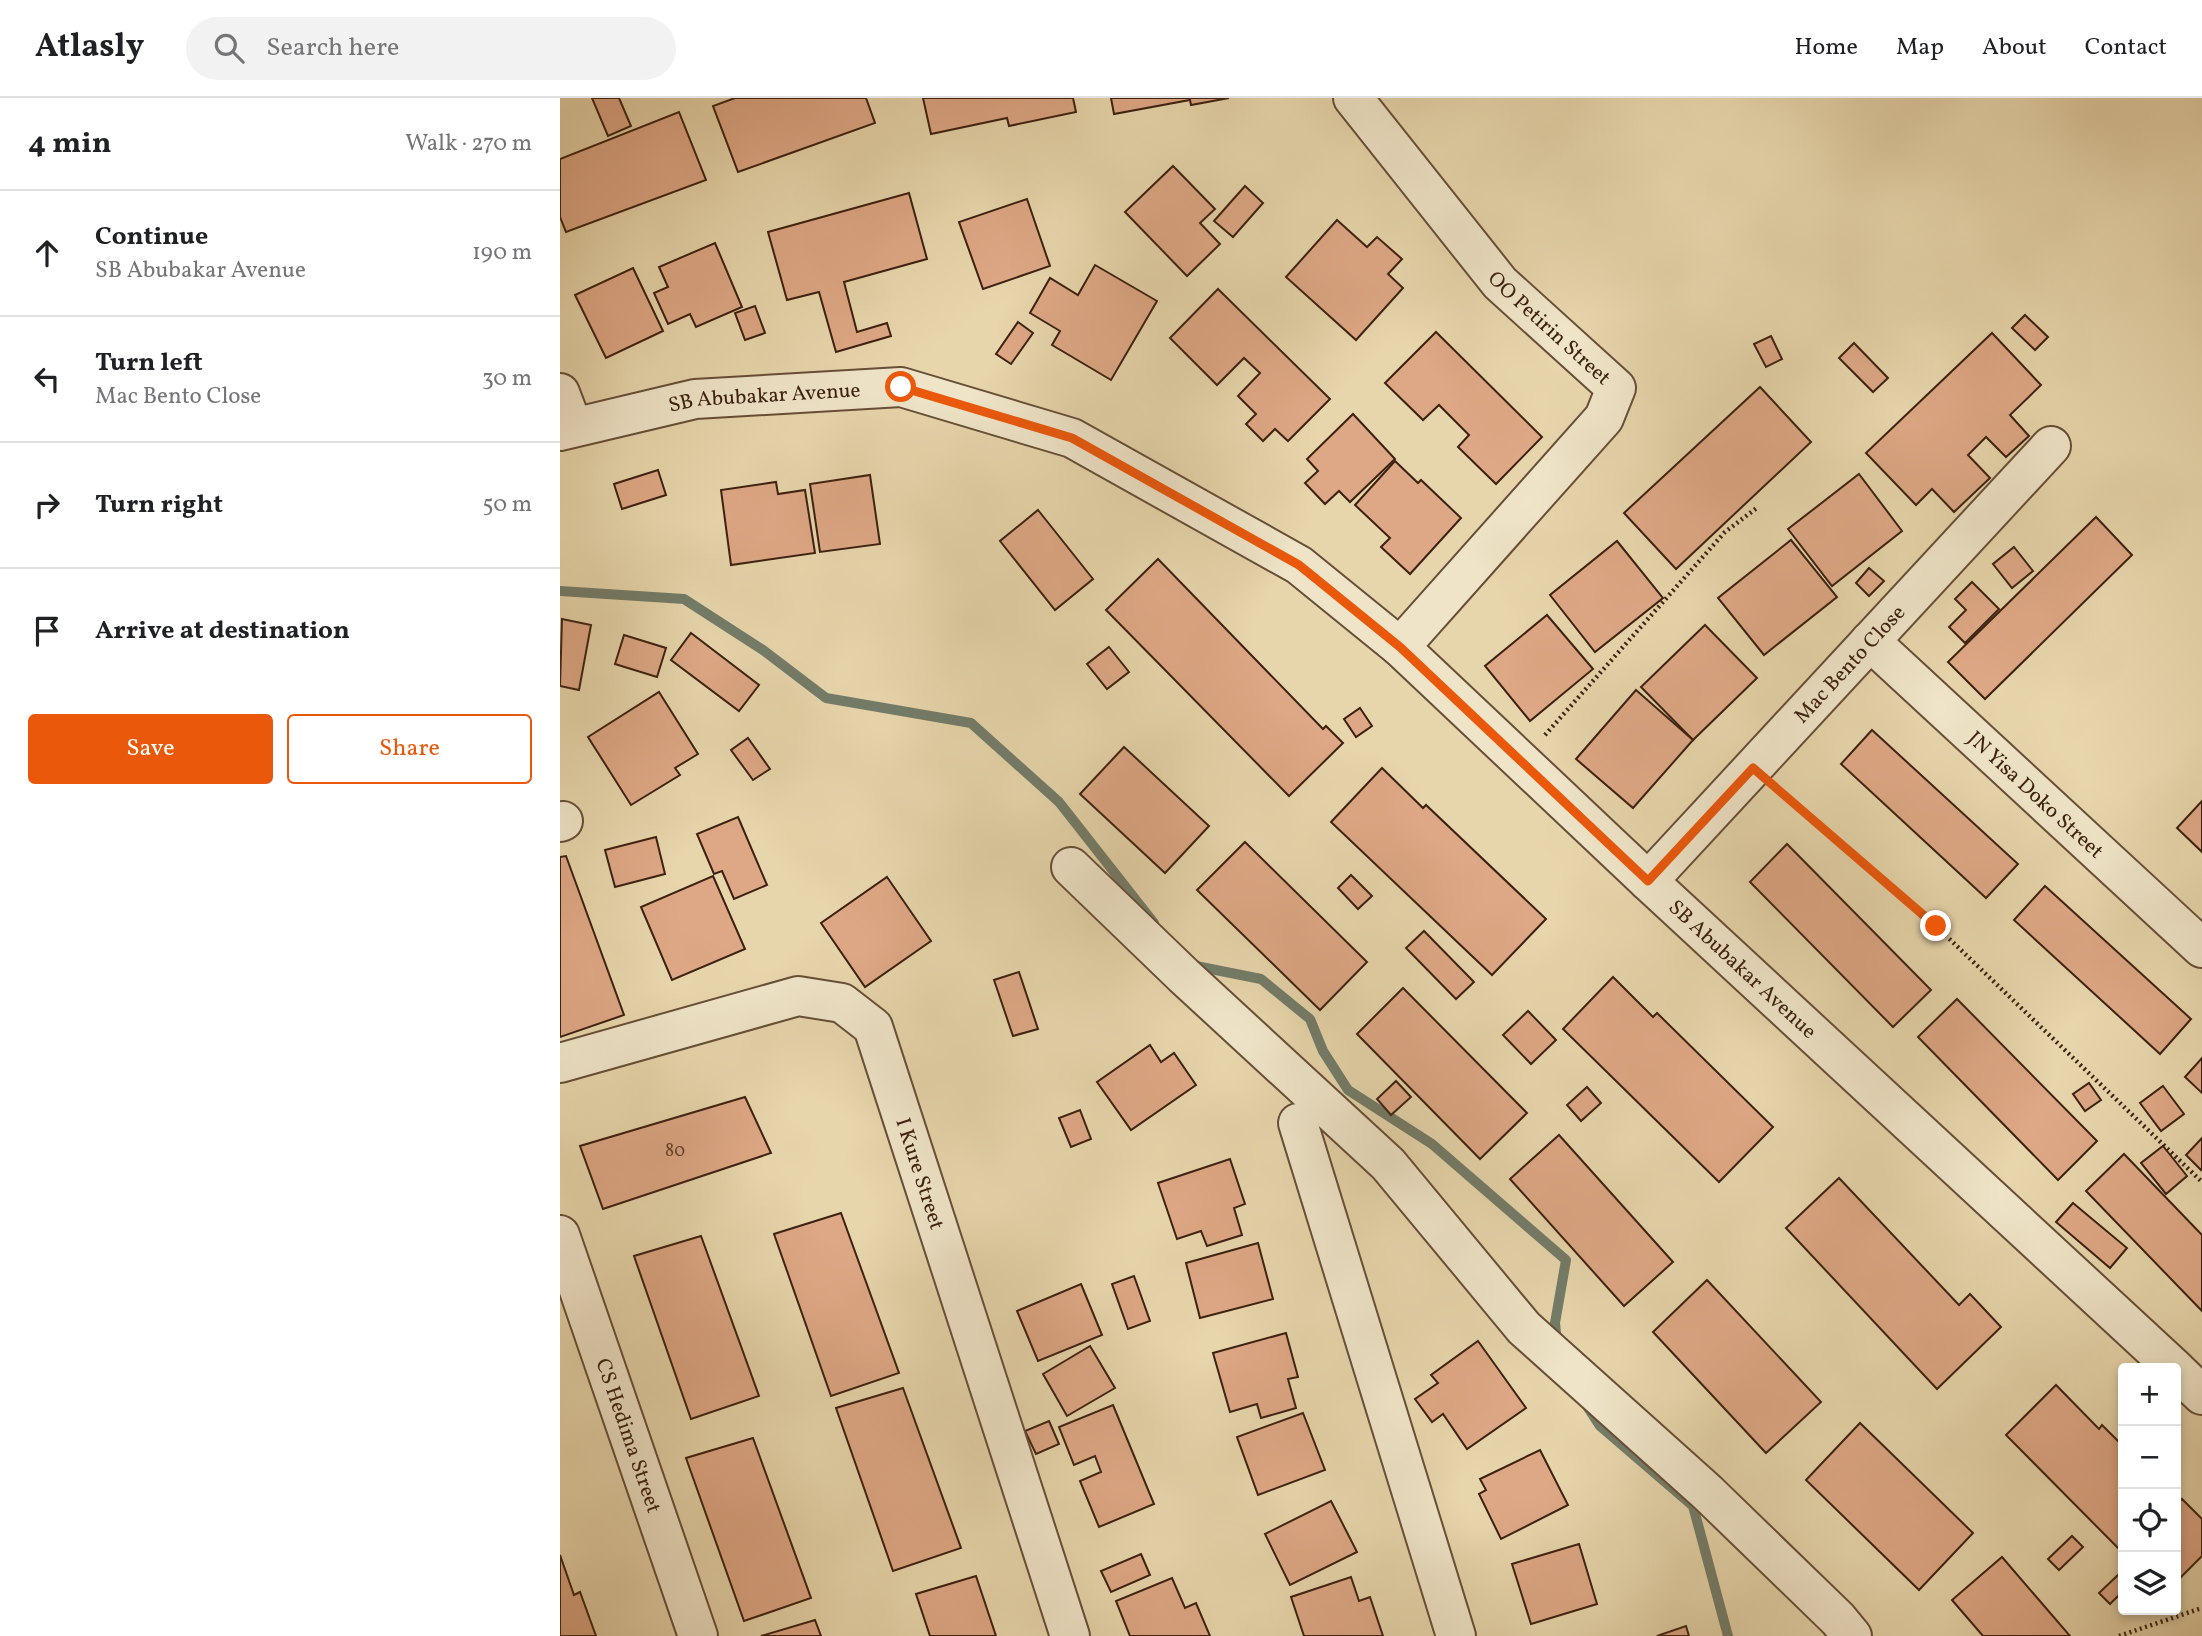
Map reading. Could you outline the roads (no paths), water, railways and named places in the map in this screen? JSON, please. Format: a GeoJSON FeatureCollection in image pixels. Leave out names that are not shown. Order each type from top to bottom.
{"type":"FeatureCollection","features":[{"type":"Feature","properties":{"kind":"street","name":"OO Petirin Street"},"geometry":{"type":"LineString","coordinates":[[1353,98],[1500,283],[1616,388],[1604,418],[1400,647]]}},
{"type":"Feature","properties":{"kind":"street","name":"SB Abubakar Avenue"},"geometry":{"type":"LineString","coordinates":[[564,417],[695,399],[901,387],[1072,438],[1299,565],[1400,647],[1648,881],[2169,1363]]}},
{"type":"Feature","properties":{"kind":"street","name":"Mac Bento Close"},"geometry":{"type":"LineString","coordinates":[[1648,881],[2051,446]]}},
{"type":"Feature","properties":{"kind":"street","name":"JN Yisa Doko Street"},"geometry":{"type":"LineString","coordinates":[[1871,641],[2202,948]]}},
{"type":"Feature","properties":{"kind":"street"},"geometry":{"type":"LineString","coordinates":[[1072,867],[1184,976],[1388,1164],[1524,1328],[1708,1493],[1853,1636]]}},
{"type":"Feature","properties":{"kind":"street","name":"I Kure Street"},"geometry":{"type":"LineString","coordinates":[[560,1063],[798,996],[842,1003],[873,1027],[1070,1636]]}},
{"type":"Feature","properties":{"kind":"street"},"geometry":{"type":"LineString","coordinates":[[1298,1123],[1456,1636]]}},
{"type":"Feature","properties":{"kind":"street","name":"CS Hedima Street"},"geometry":{"type":"LineString","coordinates":[[560,1235],[698,1636]]}},
{"type":"Feature","properties":{"kind":"street","name":"SB Abubakar Avenue"},"geometry":{"type":"LineString","coordinates":[[2181,1375],[2202,1395]]}},
{"type":"Feature","properties":{"kind":"waterway"},"geometry":{"type":"LineString","coordinates":[[560,591],[684,599],[763,650],[826,698],[971,723],[1059,802],[1154,923]]}},
{"type":"Feature","properties":{"kind":"waterway"},"geometry":{"type":"LineString","coordinates":[[1191,965],[1261,979],[1310,1019],[1323,1051],[1348,1090],[1432,1144],[1566,1260],[1555,1323],[1557,1343]]}},
{"type":"Feature","properties":{"kind":"waterway"},"geometry":{"type":"LineString","coordinates":[[1587,1406],[1600,1426],[1693,1506],[1728,1636]]}}]}
